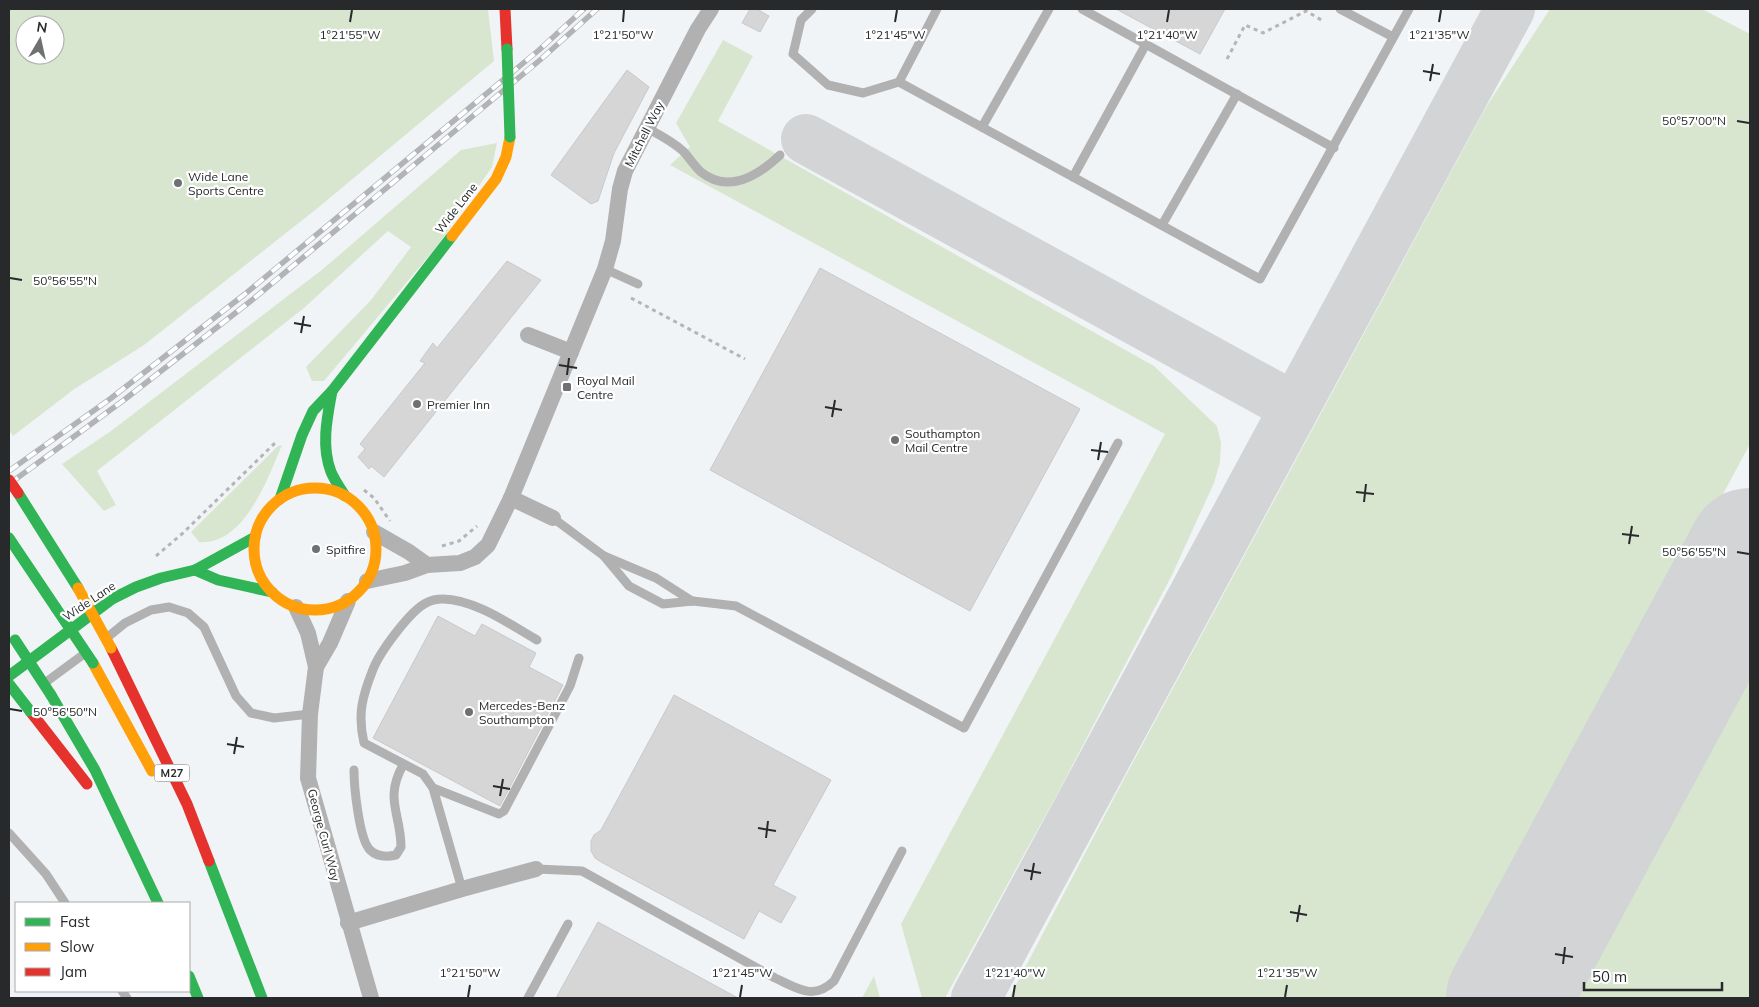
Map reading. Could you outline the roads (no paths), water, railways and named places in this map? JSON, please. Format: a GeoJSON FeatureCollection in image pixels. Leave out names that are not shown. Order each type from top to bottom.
{"type":"FeatureCollection","features":[{"type":"Feature","properties":{"kind":"main road","name":"Wide Lane"},"geometry":{"type":"LineString","coordinates":[[280,499],[302,436],[314,411],[332,391],[496,179],[506,157],[510,136],[505,9]]}},
{"type":"Feature","properties":{"kind":"main road","name":"Wide Lane"},"geometry":{"type":"LineString","coordinates":[[332,391],[327,422],[326,447],[330,469],[345,496]]}},
{"type":"Feature","properties":{"kind":"main road","name":"M27"},"geometry":{"type":"LineString","coordinates":[[9,480],[78,588],[111,648],[188,804],[262,998]]}},
{"type":"Feature","properties":{"kind":"main road"},"geometry":{"type":"LineString","coordinates":[[312,488],[329,489],[345,496],[358,505],[368,517],[374,532],[376,549],[374,566],[368,582],[348,601],[326,609],[311,610],[296,607],[283,601],[272,592],[260,576],[254,556],[255,537],[260,522],[280,499],[295,492],[312,488]]}},
{"type":"Feature","properties":{"kind":"main road","name":"Wide Lane"},"geometry":{"type":"LineString","coordinates":[[9,676],[112,599],[152,581],[195,570],[255,537]]}},
{"type":"Feature","properties":{"kind":"main road","name":"M27"},"geometry":{"type":"LineString","coordinates":[[9,538],[93,663],[158,782]]}},
{"type":"Feature","properties":{"kind":"main road"},"geometry":{"type":"LineString","coordinates":[[195,570],[218,580],[272,592]]}},
{"type":"Feature","properties":{"kind":"main road"},"geometry":{"type":"LineString","coordinates":[[12,635],[68,721],[128,836],[158,902]]}},
{"type":"Feature","properties":{"kind":"main road"},"geometry":{"type":"LineString","coordinates":[[9,684],[128,836]]}},
{"type":"Feature","properties":{"kind":"main road","name":"M27"},"geometry":{"type":"LineString","coordinates":[[186,834],[224,902]]}},
{"type":"Feature","properties":{"kind":"main road"},"geometry":{"type":"LineString","coordinates":[[190,978],[198,998]]}},
{"type":"Feature","properties":{"kind":"street","name":"Mitchell Way"},"geometry":{"type":"LineString","coordinates":[[368,582],[405,573],[427,565],[460,563],[474,556],[488,545],[511,498],[605,269],[613,241],[620,189],[625,171],[698,29],[711,9]]}},
{"type":"Feature","properties":{"kind":"street"},"geometry":{"type":"LineString","coordinates":[[528,335],[571,352]]}},
{"type":"Feature","properties":{"kind":"street"},"geometry":{"type":"LineString","coordinates":[[511,498],[553,518]]}},
{"type":"Feature","properties":{"kind":"street"},"geometry":{"type":"LineString","coordinates":[[374,532],[409,552],[427,565]]}},
{"type":"Feature","properties":{"kind":"street","name":"George Curl Way"},"geometry":{"type":"LineString","coordinates":[[316,667],[330,642],[348,601]]}},
{"type":"Feature","properties":{"kind":"street","name":"George Curl Way"},"geometry":{"type":"LineString","coordinates":[[296,607],[308,634],[316,667],[310,714],[308,778],[371,998]]}},
{"type":"Feature","properties":{"kind":"street"},"geometry":{"type":"LineString","coordinates":[[348,923],[462,888],[536,869]]}},
{"type":"Feature","properties":{"kind":"lane"},"geometry":{"type":"LineString","coordinates":[[812,9],[801,20],[793,54],[828,85],[863,94],[899,82],[937,9]]}},
{"type":"Feature","properties":{"kind":"lane"},"geometry":{"type":"LineString","coordinates":[[982,127],[1049,9]]}},
{"type":"Feature","properties":{"kind":"lane"},"geometry":{"type":"LineString","coordinates":[[1082,9],[1334,148]]}},
{"type":"Feature","properties":{"kind":"lane"},"geometry":{"type":"LineString","coordinates":[[1340,9],[1394,37]]}},
{"type":"Feature","properties":{"kind":"lane"},"geometry":{"type":"LineString","coordinates":[[899,82],[1260,279],[1409,9]]}},
{"type":"Feature","properties":{"kind":"lane"},"geometry":{"type":"LineString","coordinates":[[1073,177],[1146,44]]}},
{"type":"Feature","properties":{"kind":"lane"},"geometry":{"type":"LineString","coordinates":[[1162,225],[1237,94]]}},
{"type":"Feature","properties":{"kind":"lane"},"geometry":{"type":"LineString","coordinates":[[647,128],[670,140],[684,152],[700,172],[717,181],[731,183],[754,176],[780,155]]}},
{"type":"Feature","properties":{"kind":"lane"},"geometry":{"type":"LineString","coordinates":[[605,269],[638,284]]}},
{"type":"Feature","properties":{"kind":"lane"},"geometry":{"type":"LineString","coordinates":[[553,518],[604,556],[634,590],[662,604],[693,601],[736,606],[964,728],[1118,443]]}},
{"type":"Feature","properties":{"kind":"lane"},"geometry":{"type":"LineString","coordinates":[[604,556],[656,578],[693,601]]}},
{"type":"Feature","properties":{"kind":"lane"},"geometry":{"type":"LineString","coordinates":[[462,888],[433,788],[423,774],[364,743],[361,728],[362,704],[372,671],[392,639],[419,608],[429,601],[444,599],[461,602],[483,610],[537,640]]}},
{"type":"Feature","properties":{"kind":"lane"},"geometry":{"type":"LineString","coordinates":[[16,704],[125,623],[151,610],[170,607],[188,613],[204,627],[236,696],[251,713],[274,718],[310,714]]}},
{"type":"Feature","properties":{"kind":"lane"},"geometry":{"type":"LineString","coordinates":[[433,788],[499,814],[504,811],[570,686],[579,658]]}},
{"type":"Feature","properties":{"kind":"lane"},"geometry":{"type":"LineString","coordinates":[[354,770],[356,804],[366,843],[370,850],[380,856],[388,857],[396,855],[401,847],[393,792],[395,782],[404,765]]}},
{"type":"Feature","properties":{"kind":"lane"},"geometry":{"type":"LineString","coordinates":[[9,833],[46,874],[64,902]]}},
{"type":"Feature","properties":{"kind":"lane"},"geometry":{"type":"LineString","coordinates":[[536,869],[582,871],[775,978],[805,992],[816,992],[826,988],[834,981],[902,851]]}},
{"type":"Feature","properties":{"kind":"lane"},"geometry":{"type":"LineString","coordinates":[[528,998],[568,924]]}},
{"type":"Feature","properties":{"kind":"railway"},"geometry":{"type":"LineString","coordinates":[[9,471],[110,399],[245,294],[539,50],[584,9]]}},
{"type":"Feature","properties":{"kind":"railway"},"geometry":{"type":"LineString","coordinates":[[9,484],[124,400],[252,300],[540,60],[597,9]]}},
{"type":"Feature","properties":{"kind":"place","name":"Wide Lane Sports Centre"},"geometry":{"type":"Point","coordinates":[178,183]}},
{"type":"Feature","properties":{"kind":"place","name":"Royal Mail Centre"},"geometry":{"type":"Point","coordinates":[567,387]}},
{"type":"Feature","properties":{"kind":"place","name":"Premier Inn"},"geometry":{"type":"Point","coordinates":[417,404]}},
{"type":"Feature","properties":{"kind":"place","name":"Southampton Mail Centre"},"geometry":{"type":"Point","coordinates":[895,440]}},
{"type":"Feature","properties":{"kind":"place","name":"Spitfire"},"geometry":{"type":"Point","coordinates":[316,549]}},
{"type":"Feature","properties":{"kind":"place","name":"Mercedes-Benz Southampton"},"geometry":{"type":"Point","coordinates":[469,712]}}]}
